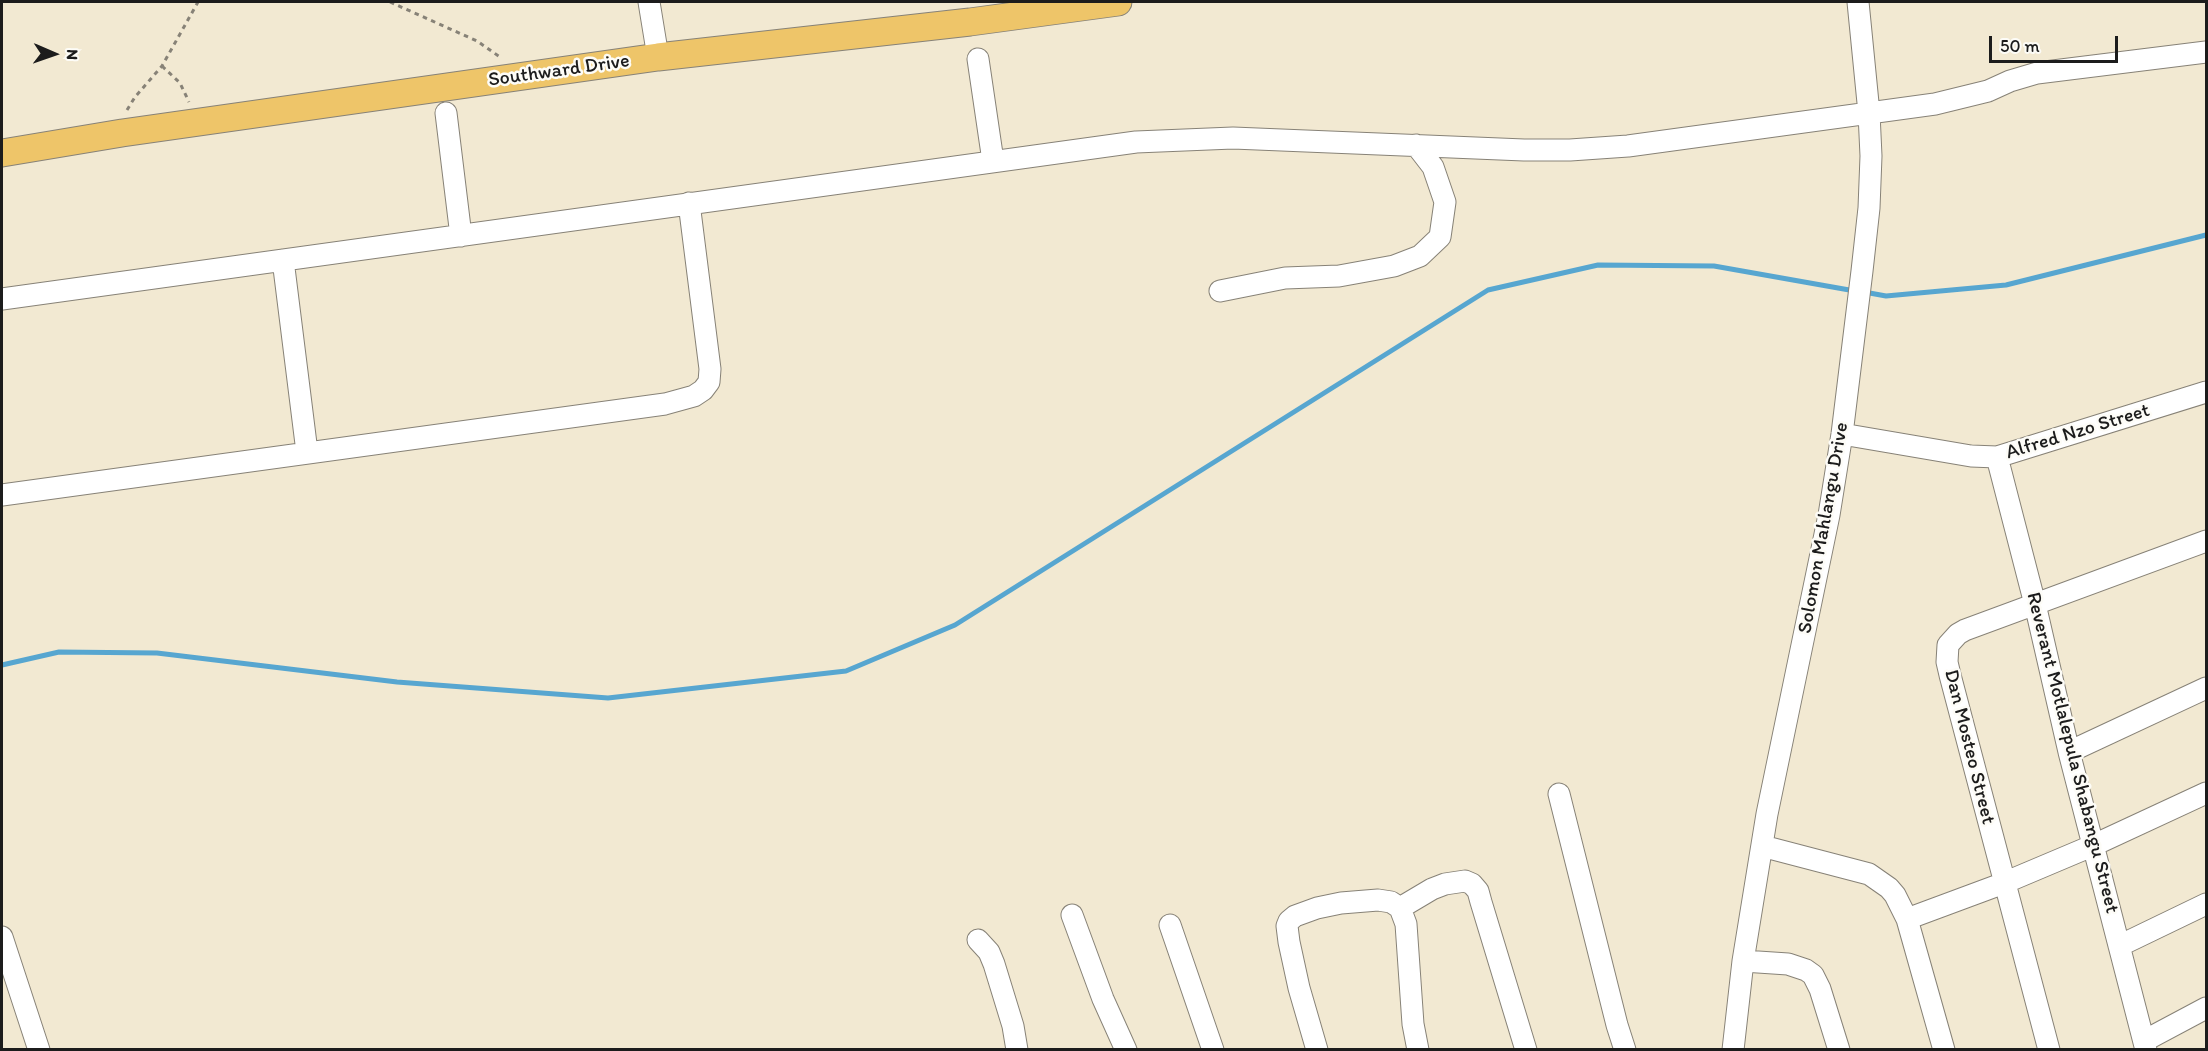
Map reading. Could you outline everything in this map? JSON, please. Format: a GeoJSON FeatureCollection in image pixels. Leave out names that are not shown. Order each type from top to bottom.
{"type":"FeatureCollection","features":[{"type":"Feature","properties":{"kind":"main road","name":"Southward Drive"},"geometry":{"type":"LineString","coordinates":[[2,153],[658,57],[970,22],[1118,2]]}},
{"type":"Feature","properties":{"kind":"street"},"geometry":{"type":"LineString","coordinates":[[650,2],[658,57]]}},
{"type":"Feature","properties":{"kind":"street","name":"Solomon Mahlangu Drive"},"geometry":{"type":"LineString","coordinates":[[1732,1050],[1743,961],[1778,755],[1814,590],[1842,434],[1863,271],[1870,179],[1869,113],[1858,2]]}},
{"type":"Feature","properties":{"kind":"street"},"geometry":{"type":"LineString","coordinates":[[2,299],[1146,141],[1233,138],[1570,150],[1650,143],[1935,104],[1962,98],[2037,73],[2206,52]]}},
{"type":"Feature","properties":{"kind":"street"},"geometry":{"type":"LineString","coordinates":[[978,59],[993,161]]}},
{"type":"Feature","properties":{"kind":"street"},"geometry":{"type":"LineString","coordinates":[[446,113],[461,236]]}},
{"type":"Feature","properties":{"kind":"street"},"geometry":{"type":"LineString","coordinates":[[1220,291],[1285,278],[1339,276],[1394,266],[1420,256],[1440,237],[1445,202],[1433,167],[1416,145]]}},
{"type":"Feature","properties":{"kind":"street"},"geometry":{"type":"LineString","coordinates":[[2,495],[665,404],[694,396],[709,382],[710,369],[689,203]]}},
{"type":"Feature","properties":{"kind":"street"},"geometry":{"type":"LineString","coordinates":[[283,260],[307,452]]}},
{"type":"Feature","properties":{"kind":"street","name":"Alfred Nzo Street"},"geometry":{"type":"LineString","coordinates":[[1842,434],[1971,456],[1997,457],[2204,399]]}},
{"type":"Feature","properties":{"kind":"street","name":"Reverant Motlalepula Shabangu Street"},"geometry":{"type":"LineString","coordinates":[[1997,457],[2036,604],[2069,752],[2145,1045]]}},
{"type":"Feature","properties":{"kind":"street","name":"Dan Mosteo Street"},"geometry":{"type":"LineString","coordinates":[[2049,1050],[1950,675],[1948,645],[1958,634],[2206,541]]}},
{"type":"Feature","properties":{"kind":"street"},"geometry":{"type":"LineString","coordinates":[[2069,752],[2206,688]]}},
{"type":"Feature","properties":{"kind":"street"},"geometry":{"type":"LineString","coordinates":[[1907,920],[2094,845],[2206,793]]}},
{"type":"Feature","properties":{"kind":"street"},"geometry":{"type":"LineString","coordinates":[[1559,794],[1625,1050]]}},
{"type":"Feature","properties":{"kind":"street"},"geometry":{"type":"LineString","coordinates":[[1762,846],[1869,874],[1895,895],[1907,920],[1944,1050]]}},
{"type":"Feature","properties":{"kind":"street"},"geometry":{"type":"LineString","coordinates":[[1400,908],[1439,886],[1456,881],[1472,884],[1481,902],[1526,1050]]}},
{"type":"Feature","properties":{"kind":"street"},"geometry":{"type":"LineString","coordinates":[[1317,1050],[1289,942],[1287,926],[1289,921],[1295,916],[1317,908],[1341,903],[1378,900],[1391,902],[1400,908],[1406,924],[1413,1024],[1418,1050]]}},
{"type":"Feature","properties":{"kind":"street"},"geometry":{"type":"LineString","coordinates":[[2119,946],[2206,904]]}},
{"type":"Feature","properties":{"kind":"street"},"geometry":{"type":"LineString","coordinates":[[1072,915],[1103,999],[1126,1050]]}},
{"type":"Feature","properties":{"kind":"street"},"geometry":{"type":"LineString","coordinates":[[1170,925],[1213,1050]]}},
{"type":"Feature","properties":{"kind":"street"},"geometry":{"type":"LineString","coordinates":[[2,937],[39,1050]]}},
{"type":"Feature","properties":{"kind":"street"},"geometry":{"type":"LineString","coordinates":[[978,940],[989,952],[994,964],[1013,1026],[1017,1050]]}},
{"type":"Feature","properties":{"kind":"street"},"geometry":{"type":"LineString","coordinates":[[1743,961],[1788,964],[1813,975],[1820,989],[1839,1050]]}},
{"type":"Feature","properties":{"kind":"street"},"geometry":{"type":"LineString","coordinates":[[2145,1045],[2206,1008]]}},
{"type":"Feature","properties":{"kind":"path"},"geometry":{"type":"LineString","coordinates":[[122,134],[128,107],[162,66],[198,2]]}},
{"type":"Feature","properties":{"kind":"path"},"geometry":{"type":"LineString","coordinates":[[390,2],[477,41],[505,61],[513,78]]}},
{"type":"Feature","properties":{"kind":"path"},"geometry":{"type":"LineString","coordinates":[[162,66],[180,83],[187,95],[193,124]]}},
{"type":"Feature","properties":{"kind":"waterway"},"geometry":{"type":"LineString","coordinates":[[1864,292],[1886,296],[2006,285],[2206,235]]}},
{"type":"Feature","properties":{"kind":"waterway"},"geometry":{"type":"LineString","coordinates":[[2,665],[59,652],[157,653],[397,682],[608,698],[846,671],[955,625],[1488,290],[1598,265],[1714,266],[1855,291]]}}]}
